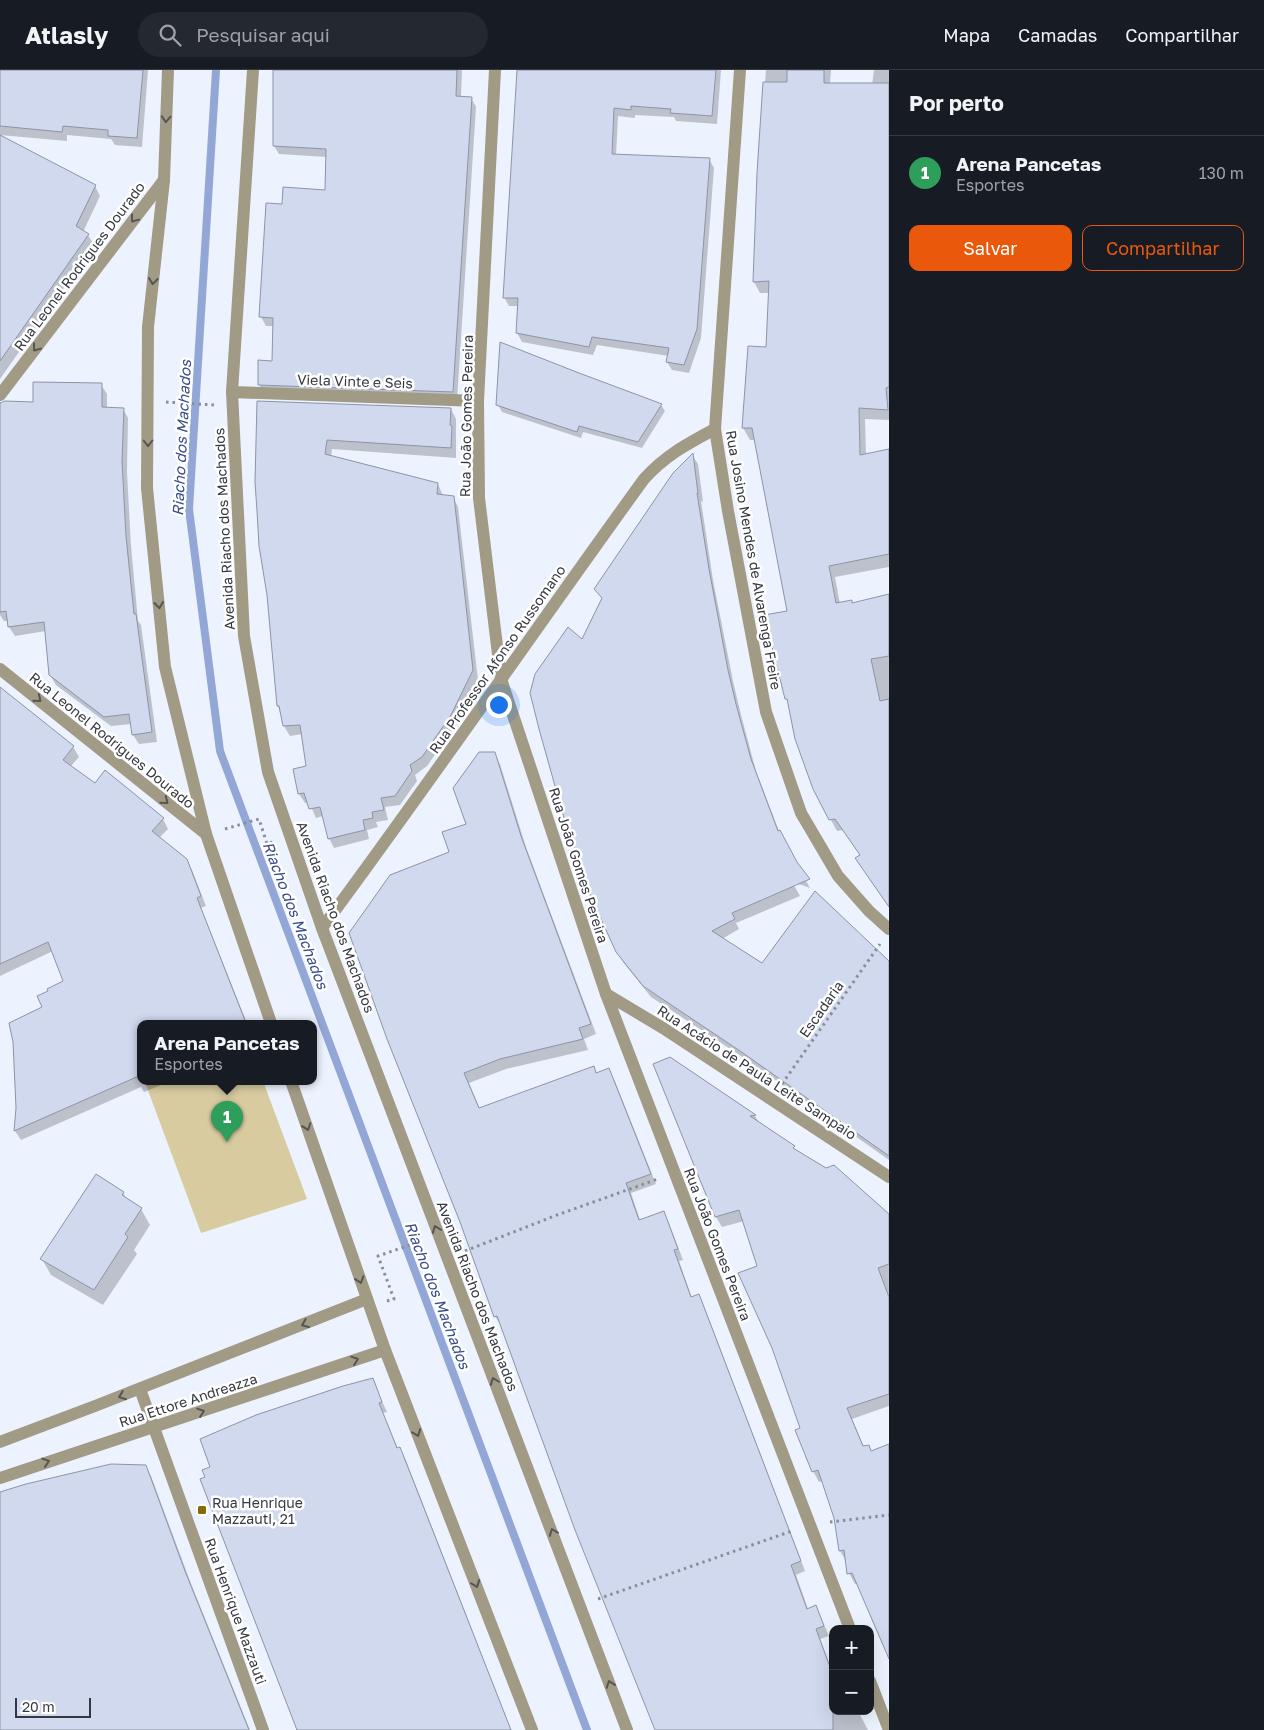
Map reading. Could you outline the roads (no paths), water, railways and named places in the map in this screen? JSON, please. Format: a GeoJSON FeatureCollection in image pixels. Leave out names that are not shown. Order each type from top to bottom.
{"type":"FeatureCollection","features":[{"type":"Feature","properties":{"kind":"street"},"geometry":{"type":"LineString","coordinates":[[168,70],[164,180],[148,326],[147,488],[165,668],[206,834],[270,1020]]}},
{"type":"Feature","properties":{"kind":"street","name":"Avenida Riacho dos Machados"},"geometry":{"type":"LineString","coordinates":[[253,70],[232,392],[244,636],[268,772],[322,928],[627,1730]]}},
{"type":"Feature","properties":{"kind":"street","name":"Rua João Gomes Pereira"},"geometry":{"type":"LineString","coordinates":[[495,70],[478,401],[479,498],[501,679],[606,994],[848,1625]]}},
{"type":"Feature","properties":{"kind":"street","name":"Rua Josino Mendes de Alvarenga Freire"},"geometry":{"type":"LineString","coordinates":[[740,70],[716,428],[728,511],[766,712],[801,813],[838,876],[886,934]]}},
{"type":"Feature","properties":{"kind":"street","name":"Rua Leonel Rodrigues Dourado"},"geometry":{"type":"LineString","coordinates":[[0,395],[164,180]]}},
{"type":"Feature","properties":{"kind":"street","name":"Viela Vinte e Seis"},"geometry":{"type":"LineString","coordinates":[[232,392],[478,401]]}},
{"type":"Feature","properties":{"kind":"street","name":"Rua Professor Afonso Russomano"},"geometry":{"type":"LineString","coordinates":[[322,928],[448,756],[644,479],[659,462],[716,428]]}},
{"type":"Feature","properties":{"kind":"street","name":"Rua Leonel Rodrigues Dourado"},"geometry":{"type":"LineString","coordinates":[[0,669],[206,834]]}},
{"type":"Feature","properties":{"kind":"street","name":"Rua Acácio de Paula Leite Sampaio"},"geometry":{"type":"LineString","coordinates":[[606,994],[664,1028],[889,1177]]}},
{"type":"Feature","properties":{"kind":"street"},"geometry":{"type":"LineString","coordinates":[[292,1085],[385,1350],[532,1730]]}},
{"type":"Feature","properties":{"kind":"street","name":"Rua Ettore Andreazza"},"geometry":{"type":"LineString","coordinates":[[0,1442],[367,1299]]}},
{"type":"Feature","properties":{"kind":"street","name":"Rua Ettore Andreazza"},"geometry":{"type":"LineString","coordinates":[[0,1478],[385,1350]]}},
{"type":"Feature","properties":{"kind":"street","name":"Rua Henrique Mazzauti"},"geometry":{"type":"LineString","coordinates":[[140,1389],[263,1730]]}},
{"type":"Feature","properties":{"kind":"street"},"geometry":{"type":"LineString","coordinates":[[874,1691],[889,1730]]}},
{"type":"Feature","properties":{"kind":"waterway","name":"Riacho dos Machados"},"geometry":{"type":"LineString","coordinates":[[216,70],[189,509],[220,751],[587,1730]]}},
{"type":"Feature","properties":{"kind":"place","name":"Arena Pancetas"},"geometry":{"type":"Point","coordinates":[227,1142]}},
{"type":"Feature","properties":{"kind":"place","name":"Rua Henrique Mazzauti, 21"},"geometry":{"type":"Point","coordinates":[202,1510]}}]}
